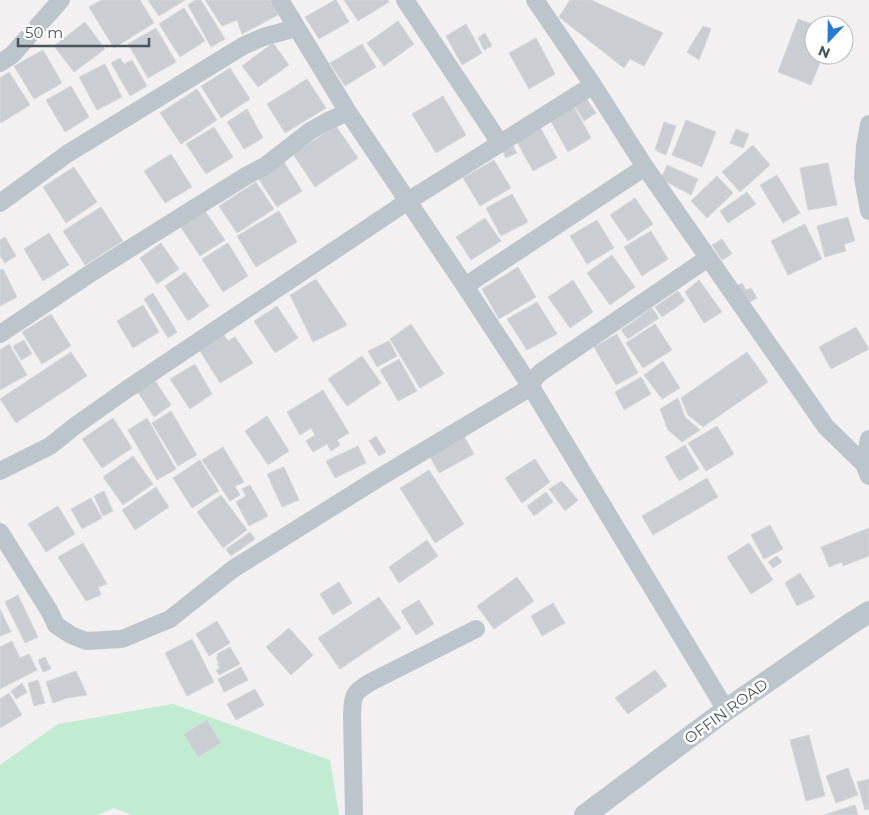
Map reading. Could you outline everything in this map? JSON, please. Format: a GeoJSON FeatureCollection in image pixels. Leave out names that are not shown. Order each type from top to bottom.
{"type":"FeatureCollection","features":[{"type":"Feature","properties":{"kind":"street"},"geometry":{"type":"LineString","coordinates":[[0,63],[18,49],[61,0]]}},
{"type":"Feature","properties":{"kind":"street"},"geometry":{"type":"LineString","coordinates":[[280,0],[348,112],[466,286],[531,388],[726,710]]}},
{"type":"Feature","properties":{"kind":"street"},"geometry":{"type":"LineString","coordinates":[[404,0],[500,143]]}},
{"type":"Feature","properties":{"kind":"street"},"geometry":{"type":"LineString","coordinates":[[535,0],[593,85],[645,167],[826,427],[866,470]]}},
{"type":"Feature","properties":{"kind":"street"},"geometry":{"type":"LineString","coordinates":[[0,203],[68,154],[244,46],[263,37],[296,28]]}},
{"type":"Feature","properties":{"kind":"street"},"geometry":{"type":"LineString","coordinates":[[0,471],[50,446],[126,390],[408,200],[593,85]]}},
{"type":"Feature","properties":{"kind":"street"},"geometry":{"type":"LineString","coordinates":[[0,334],[102,266],[246,176],[266,166],[310,131],[348,112]]}},
{"type":"Feature","properties":{"kind":"street"},"geometry":{"type":"LineString","coordinates":[[869,124],[865,146],[863,178],[869,211]]}},
{"type":"Feature","properties":{"kind":"street"},"geometry":{"type":"LineString","coordinates":[[466,286],[645,167]]}},
{"type":"Feature","properties":{"kind":"street"},"geometry":{"type":"LineString","coordinates":[[0,532],[50,612],[56,625],[71,635],[86,641],[122,639],[170,619],[234,569],[377,479],[531,388],[534,379],[541,372],[708,258]]}},
{"type":"Feature","properties":{"kind":"street"},"geometry":{"type":"LineString","coordinates":[[866,470],[869,439]]}},
{"type":"Feature","properties":{"kind":"street","name":"OFFIN ROAD"},"geometry":{"type":"LineString","coordinates":[[586,815],[726,710],[869,612]]}},
{"type":"Feature","properties":{"kind":"street"},"geometry":{"type":"LineString","coordinates":[[354,815],[352,700],[357,691],[369,683],[476,629]]}},
{"type":"Feature","properties":{"kind":"green space"},"geometry":{"type":"Polygon","coordinates":[[[173,704],[330,760],[339,815],[132,815],[114,808],[97,815],[0,815],[0,765],[58,724],[173,704]]]}},
{"type":"Feature","properties":{"kind":"building"},"geometry":{"type":"Polygon","coordinates":[[[101,0],[140,0],[154,23],[114,48],[89,7],[101,0]]]}},
{"type":"Feature","properties":{"kind":"building"},"geometry":{"type":"Polygon","coordinates":[[[148,0],[185,0],[159,16],[148,0]]]}},
{"type":"Feature","properties":{"kind":"building"},"geometry":{"type":"Polygon","coordinates":[[[195,0],[201,0],[225,39],[211,47],[188,5],[195,0]]]}},
{"type":"Feature","properties":{"kind":"building"},"geometry":{"type":"Polygon","coordinates":[[[205,0],[270,0],[278,15],[242,34],[237,20],[222,26],[205,0]]]}},
{"type":"Feature","properties":{"kind":"building"},"geometry":{"type":"Polygon","coordinates":[[[335,0],[349,22],[319,39],[305,17],[335,0]]]}},
{"type":"Feature","properties":{"kind":"building"},"geometry":{"type":"Polygon","coordinates":[[[344,0],[388,0],[389,2],[358,21],[344,0]]]}},
{"type":"Feature","properties":{"kind":"building"},"geometry":{"type":"Polygon","coordinates":[[[570,0],[591,0],[663,33],[644,66],[630,59],[624,68],[559,17],[570,0]]]}},
{"type":"Feature","properties":{"kind":"building"},"geometry":{"type":"Polygon","coordinates":[[[184,8],[205,41],[180,57],[159,24],[184,8]]]}},
{"type":"Feature","properties":{"kind":"building"},"geometry":{"type":"Polygon","coordinates":[[[798,19],[804,21],[804,65],[819,65],[811,85],[778,72],[798,19]]]}},
{"type":"Feature","properties":{"kind":"building"},"geometry":{"type":"Polygon","coordinates":[[[398,21],[414,44],[384,66],[367,43],[398,21]]]}},
{"type":"Feature","properties":{"kind":"building"},"geometry":{"type":"Polygon","coordinates":[[[85,22],[105,49],[74,72],[54,46],[85,22]]]}},
{"type":"Feature","properties":{"kind":"building"},"geometry":{"type":"Polygon","coordinates":[[[466,24],[482,53],[462,65],[446,36],[466,24]]]}},
{"type":"Feature","properties":{"kind":"building"},"geometry":{"type":"Polygon","coordinates":[[[703,26],[711,29],[699,60],[687,52],[703,26]]]}},
{"type":"Feature","properties":{"kind":"building"},"geometry":{"type":"Polygon","coordinates":[[[156,28],[176,62],[148,78],[128,44],[156,28]]]}},
{"type":"Feature","properties":{"kind":"building"},"geometry":{"type":"Polygon","coordinates":[[[485,33],[492,46],[484,50],[478,38],[485,33]]]}},
{"type":"Feature","properties":{"kind":"building"},"geometry":{"type":"Polygon","coordinates":[[[536,38],[555,74],[529,89],[509,53],[536,38]]]}},
{"type":"Feature","properties":{"kind":"building"},"geometry":{"type":"Polygon","coordinates":[[[273,43],[289,65],[258,87],[242,66],[273,43]]]}},
{"type":"Feature","properties":{"kind":"building"},"geometry":{"type":"Polygon","coordinates":[[[362,44],[376,67],[345,86],[330,63],[362,44]]]}},
{"type":"Feature","properties":{"kind":"building"},"geometry":{"type":"Polygon","coordinates":[[[43,50],[62,83],[34,99],[14,66],[43,50]]]}},
{"type":"Feature","properties":{"kind":"building"},"geometry":{"type":"Polygon","coordinates":[[[120,58],[124,64],[132,60],[147,86],[130,96],[111,63],[120,58]]]}},
{"type":"Feature","properties":{"kind":"building"},"geometry":{"type":"Polygon","coordinates":[[[105,64],[122,97],[97,110],[79,77],[105,64]]]}},
{"type":"Feature","properties":{"kind":"building"},"geometry":{"type":"Polygon","coordinates":[[[230,68],[250,99],[221,118],[201,86],[230,68]]]}},
{"type":"Feature","properties":{"kind":"building"},"geometry":{"type":"Polygon","coordinates":[[[9,72],[30,105],[1,123],[0,78],[9,72]]]}},
{"type":"Feature","properties":{"kind":"building"},"geometry":{"type":"Polygon","coordinates":[[[307,79],[326,108],[285,133],[267,104],[307,79]]]}},
{"type":"Feature","properties":{"kind":"building"},"geometry":{"type":"Polygon","coordinates":[[[71,86],[89,117],[65,132],[46,100],[71,86]]]}},
{"type":"Feature","properties":{"kind":"building"},"geometry":{"type":"Polygon","coordinates":[[[197,89],[217,120],[181,144],[160,113],[197,89]]]}},
{"type":"Feature","properties":{"kind":"building"},"geometry":{"type":"Polygon","coordinates":[[[584,95],[596,113],[584,121],[573,103],[584,95]]]}},
{"type":"Feature","properties":{"kind":"building"},"geometry":{"type":"Polygon","coordinates":[[[443,96],[466,135],[436,153],[412,114],[443,96]]]}},
{"type":"Feature","properties":{"kind":"building"},"geometry":{"type":"Polygon","coordinates":[[[573,105],[591,138],[568,152],[549,118],[573,105]]]}},
{"type":"Feature","properties":{"kind":"building"},"geometry":{"type":"Polygon","coordinates":[[[247,109],[263,138],[244,149],[227,122],[247,109]]]}},
{"type":"Feature","properties":{"kind":"building"},"geometry":{"type":"Polygon","coordinates":[[[686,120],[716,132],[702,167],[672,155],[686,120]]]}},
{"type":"Feature","properties":{"kind":"building"},"geometry":{"type":"Polygon","coordinates":[[[664,122],[676,126],[666,155],[655,150],[664,122]]]}},
{"type":"Feature","properties":{"kind":"building"},"geometry":{"type":"Polygon","coordinates":[[[336,126],[358,158],[315,187],[293,154],[336,126]]]}},
{"type":"Feature","properties":{"kind":"building"},"geometry":{"type":"Polygon","coordinates":[[[214,127],[233,157],[206,174],[186,144],[214,127]]]}},
{"type":"Feature","properties":{"kind":"building"},"geometry":{"type":"Polygon","coordinates":[[[540,127],[557,158],[533,171],[516,140],[540,127]]]}},
{"type":"Feature","properties":{"kind":"building"},"geometry":{"type":"Polygon","coordinates":[[[736,129],[749,134],[743,148],[730,143],[736,129]]]}},
{"type":"Feature","properties":{"kind":"building"},"geometry":{"type":"Polygon","coordinates":[[[510,140],[517,153],[506,158],[500,145],[510,140]]]}},
{"type":"Feature","properties":{"kind":"building"},"geometry":{"type":"Polygon","coordinates":[[[753,145],[770,165],[740,192],[722,172],[753,145]]]}},
{"type":"Feature","properties":{"kind":"building"},"geometry":{"type":"Polygon","coordinates":[[[171,154],[192,187],[165,203],[144,171],[171,154]]]}},
{"type":"Feature","properties":{"kind":"building"},"geometry":{"type":"Polygon","coordinates":[[[494,160],[511,188],[480,206],[463,178],[494,160]]]}},
{"type":"Feature","properties":{"kind":"building"},"geometry":{"type":"Polygon","coordinates":[[[284,162],[302,191],[277,207],[258,178],[284,162]]]}},
{"type":"Feature","properties":{"kind":"building"},"geometry":{"type":"Polygon","coordinates":[[[828,163],[837,205],[808,210],[800,168],[828,163]]]}},
{"type":"Feature","properties":{"kind":"building"},"geometry":{"type":"Polygon","coordinates":[[[667,165],[698,179],[691,195],[661,179],[667,165]]]}},
{"type":"Feature","properties":{"kind":"building"},"geometry":{"type":"Polygon","coordinates":[[[74,167],[97,202],[66,223],[43,187],[74,167]]]}},
{"type":"Feature","properties":{"kind":"building"},"geometry":{"type":"Polygon","coordinates":[[[777,175],[800,213],[783,223],[760,185],[777,175]]]}},
{"type":"Feature","properties":{"kind":"building"},"geometry":{"type":"Polygon","coordinates":[[[717,176],[733,193],[707,218],[691,201],[717,176]]]}},
{"type":"Feature","properties":{"kind":"building"},"geometry":{"type":"Polygon","coordinates":[[[256,182],[274,209],[237,233],[219,206],[256,182]]]}},
{"type":"Feature","properties":{"kind":"building"},"geometry":{"type":"Polygon","coordinates":[[[747,192],[756,204],[728,223],[720,211],[747,192]]]}},
{"type":"Feature","properties":{"kind":"building"},"geometry":{"type":"Polygon","coordinates":[[[512,194],[528,222],[501,236],[486,208],[512,194]]]}},
{"type":"Feature","properties":{"kind":"building"},"geometry":{"type":"Polygon","coordinates":[[[635,198],[653,224],[628,241],[610,215],[635,198]]]}},
{"type":"Feature","properties":{"kind":"building"},"geometry":{"type":"Polygon","coordinates":[[[101,207],[123,241],[85,265],[63,231],[101,207]]]}},
{"type":"Feature","properties":{"kind":"building"},"geometry":{"type":"Polygon","coordinates":[[[205,211],[225,240],[200,256],[180,226],[205,211]]]}},
{"type":"Feature","properties":{"kind":"building"},"geometry":{"type":"Polygon","coordinates":[[[279,211],[297,242],[256,267],[237,236],[279,211]]]}},
{"type":"Feature","properties":{"kind":"building"},"geometry":{"type":"Polygon","coordinates":[[[848,217],[855,241],[844,244],[846,251],[825,257],[817,226],[848,217]]]}},
{"type":"Feature","properties":{"kind":"building"},"geometry":{"type":"Polygon","coordinates":[[[485,218],[501,241],[471,260],[456,237],[485,218]]]}},
{"type":"Feature","properties":{"kind":"building"},"geometry":{"type":"Polygon","coordinates":[[[597,220],[614,248],[587,264],[570,236],[597,220]]]}},
{"type":"Feature","properties":{"kind":"building"},"geometry":{"type":"Polygon","coordinates":[[[805,224],[822,259],[788,275],[771,241],[805,224]]]}},
{"type":"Feature","properties":{"kind":"building"},"geometry":{"type":"Polygon","coordinates":[[[651,231],[668,259],[642,276],[624,247],[651,231]]]}},
{"type":"Feature","properties":{"kind":"building"},"geometry":{"type":"Polygon","coordinates":[[[49,233],[69,265],[43,281],[24,249],[49,233]]]}},
{"type":"Feature","properties":{"kind":"building"},"geometry":{"type":"Polygon","coordinates":[[[5,237],[16,256],[5,263],[0,256],[0,240],[5,237]]]}},
{"type":"Feature","properties":{"kind":"building"},"geometry":{"type":"Polygon","coordinates":[[[722,239],[732,254],[722,260],[712,245],[722,239]]]}},
{"type":"Feature","properties":{"kind":"building"},"geometry":{"type":"Polygon","coordinates":[[[161,243],[179,269],[157,284],[140,258],[161,243]]]}},
{"type":"Feature","properties":{"kind":"building"},"geometry":{"type":"Polygon","coordinates":[[[228,243],[248,276],[223,292],[202,259],[228,243]]]}},
{"type":"Feature","properties":{"kind":"building"},"geometry":{"type":"Polygon","coordinates":[[[612,255],[635,287],[610,305],[587,273],[612,255]]]}},
{"type":"Feature","properties":{"kind":"building"},"geometry":{"type":"Polygon","coordinates":[[[518,267],[536,297],[499,319],[482,289],[518,267]]]}},
{"type":"Feature","properties":{"kind":"building"},"geometry":{"type":"Polygon","coordinates":[[[3,269],[17,297],[0,306],[0,270],[3,269]]]}},
{"type":"Feature","properties":{"kind":"building"},"geometry":{"type":"Polygon","coordinates":[[[185,272],[209,306],[188,321],[165,286],[185,272]]]}},
{"type":"Feature","properties":{"kind":"building"},"geometry":{"type":"Polygon","coordinates":[[[316,279],[347,325],[313,342],[290,295],[316,279]]]}},
{"type":"Feature","properties":{"kind":"building"},"geometry":{"type":"Polygon","coordinates":[[[573,280],[593,312],[570,328],[548,297],[573,280]]]}},
{"type":"Feature","properties":{"kind":"building"},"geometry":{"type":"Polygon","coordinates":[[[699,280],[722,312],[704,323],[685,292],[699,280]]]}},
{"type":"Feature","properties":{"kind":"building"},"geometry":{"type":"Polygon","coordinates":[[[742,283],[746,290],[751,288],[757,298],[743,306],[733,288],[742,283]]]}},
{"type":"Feature","properties":{"kind":"building"},"geometry":{"type":"Polygon","coordinates":[[[678,291],[685,301],[662,317],[655,307],[678,291]]]}},
{"type":"Feature","properties":{"kind":"building"},"geometry":{"type":"Polygon","coordinates":[[[153,293],[177,332],[168,338],[144,299],[153,293]]]}},
{"type":"Feature","properties":{"kind":"building"},"geometry":{"type":"Polygon","coordinates":[[[537,302],[557,334],[527,350],[507,319],[537,302]]]}},
{"type":"Feature","properties":{"kind":"building"},"geometry":{"type":"Polygon","coordinates":[[[143,305],[159,332],[133,348],[117,321],[143,305]]]}},
{"type":"Feature","properties":{"kind":"building"},"geometry":{"type":"Polygon","coordinates":[[[277,306],[298,338],[275,353],[254,321],[277,306]]]}},
{"type":"Feature","properties":{"kind":"building"},"geometry":{"type":"Polygon","coordinates":[[[652,308],[659,318],[628,339],[621,330],[652,308]]]}},
{"type":"Feature","properties":{"kind":"building"},"geometry":{"type":"Polygon","coordinates":[[[51,314],[71,346],[42,364],[22,332],[51,314]]]}},
{"type":"Feature","properties":{"kind":"building"},"geometry":{"type":"Polygon","coordinates":[[[411,324],[444,374],[420,388],[390,339],[411,324]]]}},
{"type":"Feature","properties":{"kind":"building"},"geometry":{"type":"Polygon","coordinates":[[[655,324],[672,350],[643,368],[626,343],[655,324]]]}},
{"type":"Feature","properties":{"kind":"building"},"geometry":{"type":"Polygon","coordinates":[[[856,327],[869,349],[831,369],[819,347],[856,327]]]}},
{"type":"Feature","properties":{"kind":"building"},"geometry":{"type":"Polygon","coordinates":[[[223,334],[228,341],[235,337],[253,363],[220,383],[200,351],[223,334]]]}},
{"type":"Feature","properties":{"kind":"building"},"geometry":{"type":"Polygon","coordinates":[[[617,334],[638,373],[616,385],[594,347],[617,334]]]}},
{"type":"Feature","properties":{"kind":"building"},"geometry":{"type":"Polygon","coordinates":[[[24,340],[32,354],[21,360],[13,346],[24,340]]]}},
{"type":"Feature","properties":{"kind":"building"},"geometry":{"type":"Polygon","coordinates":[[[389,341],[397,356],[377,367],[368,351],[389,341]]]}},
{"type":"Feature","properties":{"kind":"building"},"geometry":{"type":"Polygon","coordinates":[[[9,344],[27,375],[0,390],[0,350],[9,344]]]}},
{"type":"Feature","properties":{"kind":"building"},"geometry":{"type":"Polygon","coordinates":[[[71,352],[87,376],[16,423],[0,399],[71,352]]]}},
{"type":"Feature","properties":{"kind":"building"},"geometry":{"type":"Polygon","coordinates":[[[747,352],[768,382],[703,427],[688,415],[681,398],[747,352]]]}},
{"type":"Feature","properties":{"kind":"building"},"geometry":{"type":"Polygon","coordinates":[[[362,356],[381,383],[347,406],[328,379],[362,356]]]}},
{"type":"Feature","properties":{"kind":"building"},"geometry":{"type":"Polygon","coordinates":[[[399,359],[417,391],[398,401],[380,370],[399,359]]]}},
{"type":"Feature","properties":{"kind":"building"},"geometry":{"type":"Polygon","coordinates":[[[663,361],[680,388],[662,399],[644,375],[663,361]]]}},
{"type":"Feature","properties":{"kind":"building"},"geometry":{"type":"Polygon","coordinates":[[[195,364],[212,394],[190,409],[170,379],[195,364]]]}},
{"type":"Feature","properties":{"kind":"building"},"geometry":{"type":"Polygon","coordinates":[[[641,377],[651,394],[624,410],[615,392],[641,377]]]}},
{"type":"Feature","properties":{"kind":"building"},"geometry":{"type":"Polygon","coordinates":[[[154,379],[171,405],[154,417],[137,391],[154,379]]]}},
{"type":"Feature","properties":{"kind":"building"},"geometry":{"type":"Polygon","coordinates":[[[323,390],[349,433],[337,440],[340,445],[331,451],[327,444],[313,452],[306,441],[315,435],[311,428],[300,435],[287,412],[323,390]]]}},
{"type":"Feature","properties":{"kind":"building"},"geometry":{"type":"Polygon","coordinates":[[[678,398],[685,417],[700,430],[682,442],[668,430],[660,409],[678,398]]]}},
{"type":"Feature","properties":{"kind":"building"},"geometry":{"type":"Polygon","coordinates":[[[171,411],[197,455],[178,466],[152,423],[171,411]]]}},
{"type":"Feature","properties":{"kind":"building"},"geometry":{"type":"Polygon","coordinates":[[[267,416],[289,451],[268,465],[245,431],[267,416]]]}},
{"type":"Feature","properties":{"kind":"building"},"geometry":{"type":"Polygon","coordinates":[[[113,418],[132,448],[102,468],[82,439],[113,418]]]}},
{"type":"Feature","properties":{"kind":"building"},"geometry":{"type":"Polygon","coordinates":[[[147,418],[176,469],[157,480],[128,430],[147,418]]]}},
{"type":"Feature","properties":{"kind":"building"},"geometry":{"type":"Polygon","coordinates":[[[717,426],[734,454],[706,471],[688,443],[717,426]]]}},
{"type":"Feature","properties":{"kind":"building"},"geometry":{"type":"Polygon","coordinates":[[[376,436],[386,452],[379,456],[369,441],[376,436]]]}},
{"type":"Feature","properties":{"kind":"building"},"geometry":{"type":"Polygon","coordinates":[[[464,436],[474,454],[439,473],[429,455],[464,436]]]}},
{"type":"Feature","properties":{"kind":"building"},"geometry":{"type":"Polygon","coordinates":[[[685,445],[699,469],[679,481],[665,457],[685,445]]]}},
{"type":"Feature","properties":{"kind":"building"},"geometry":{"type":"Polygon","coordinates":[[[358,446],[366,463],[335,478],[326,461],[358,446]]]}},
{"type":"Feature","properties":{"kind":"building"},"geometry":{"type":"Polygon","coordinates":[[[223,447],[244,482],[235,486],[240,495],[230,501],[202,460],[223,447]]]}},
{"type":"Feature","properties":{"kind":"building"},"geometry":{"type":"Polygon","coordinates":[[[133,456],[153,484],[123,505],[103,477],[133,456]]]}},
{"type":"Feature","properties":{"kind":"building"},"geometry":{"type":"Polygon","coordinates":[[[535,459],[550,482],[522,503],[505,478],[535,459]]]}},
{"type":"Feature","properties":{"kind":"building"},"geometry":{"type":"Polygon","coordinates":[[[200,460],[219,491],[192,508],[173,478],[200,460]]]}},
{"type":"Feature","properties":{"kind":"building"},"geometry":{"type":"Polygon","coordinates":[[[284,467],[299,500],[282,507],[267,474],[284,467]]]}},
{"type":"Feature","properties":{"kind":"building"},"geometry":{"type":"Polygon","coordinates":[[[429,470],[464,524],[435,543],[400,488],[429,470]]]}},
{"type":"Feature","properties":{"kind":"building"},"geometry":{"type":"Polygon","coordinates":[[[707,478],[718,497],[653,535],[642,516],[707,478]]]}},
{"type":"Feature","properties":{"kind":"building"},"geometry":{"type":"Polygon","coordinates":[[[562,481],[578,500],[565,511],[549,489],[562,481]]]}},
{"type":"Feature","properties":{"kind":"building"},"geometry":{"type":"Polygon","coordinates":[[[250,485],[268,516],[249,526],[236,502],[246,496],[242,489],[250,485]]]}},
{"type":"Feature","properties":{"kind":"building"},"geometry":{"type":"Polygon","coordinates":[[[156,487],[169,507],[135,530],[122,510],[156,487]]]}},
{"type":"Feature","properties":{"kind":"building"},"geometry":{"type":"Polygon","coordinates":[[[104,491],[113,511],[103,516],[94,496],[104,491]]]}},
{"type":"Feature","properties":{"kind":"building"},"geometry":{"type":"Polygon","coordinates":[[[546,492],[553,502],[534,516],[527,506],[546,492]]]}},
{"type":"Feature","properties":{"kind":"building"},"geometry":{"type":"Polygon","coordinates":[[[221,495],[247,530],[223,548],[197,512],[221,495]]]}},
{"type":"Feature","properties":{"kind":"building"},"geometry":{"type":"Polygon","coordinates":[[[91,498],[102,518],[82,529],[71,509],[91,498]]]}},
{"type":"Feature","properties":{"kind":"building"},"geometry":{"type":"Polygon","coordinates":[[[58,506],[75,534],[46,552],[28,524],[58,506]]]}},
{"type":"Feature","properties":{"kind":"building"},"geometry":{"type":"Polygon","coordinates":[[[770,525],[783,549],[764,559],[751,535],[770,525]]]}},
{"type":"Feature","properties":{"kind":"building"},"geometry":{"type":"Polygon","coordinates":[[[869,528],[869,556],[843,566],[842,562],[829,567],[821,547],[869,528]]]}},
{"type":"Feature","properties":{"kind":"building"},"geometry":{"type":"Polygon","coordinates":[[[250,532],[255,539],[231,556],[226,549],[250,532]]]}},
{"type":"Feature","properties":{"kind":"building"},"geometry":{"type":"Polygon","coordinates":[[[427,540],[438,556],[399,583],[389,567],[427,540]]]}},
{"type":"Feature","properties":{"kind":"building"},"geometry":{"type":"Polygon","coordinates":[[[83,543],[107,584],[98,587],[101,595],[86,601],[58,557],[83,543]]]}},
{"type":"Feature","properties":{"kind":"building"},"geometry":{"type":"Polygon","coordinates":[[[749,543],[773,580],[751,594],[727,557],[749,543]]]}},
{"type":"Feature","properties":{"kind":"building"},"geometry":{"type":"Polygon","coordinates":[[[777,556],[782,562],[773,568],[768,562],[777,556]]]}},
{"type":"Feature","properties":{"kind":"building"},"geometry":{"type":"Polygon","coordinates":[[[800,573],[815,597],[797,606],[785,583],[800,573]]]}},
{"type":"Feature","properties":{"kind":"building"},"geometry":{"type":"Polygon","coordinates":[[[517,577],[534,601],[494,629],[477,606],[517,577]]]}},
{"type":"Feature","properties":{"kind":"building"},"geometry":{"type":"Polygon","coordinates":[[[339,582],[352,603],[333,615],[320,594],[339,582]]]}},
{"type":"Feature","properties":{"kind":"building"},"geometry":{"type":"Polygon","coordinates":[[[18,595],[38,637],[25,643],[5,602],[18,595]]]}},
{"type":"Feature","properties":{"kind":"building"},"geometry":{"type":"Polygon","coordinates":[[[379,597],[401,628],[340,669],[318,638],[379,597]]]}},
{"type":"Feature","properties":{"kind":"building"},"geometry":{"type":"Polygon","coordinates":[[[419,600],[434,624],[416,635],[401,611],[419,600]]]}},
{"type":"Feature","properties":{"kind":"building"},"geometry":{"type":"Polygon","coordinates":[[[553,603],[565,623],[542,636],[531,616],[553,603]]]}},
{"type":"Feature","properties":{"kind":"building"},"geometry":{"type":"Polygon","coordinates":[[[0,609],[11,632],[0,636],[0,609]]]}},
{"type":"Feature","properties":{"kind":"building"},"geometry":{"type":"Polygon","coordinates":[[[217,621],[230,643],[209,656],[196,634],[217,621]]]}},
{"type":"Feature","properties":{"kind":"building"},"geometry":{"type":"Polygon","coordinates":[[[289,628],[313,655],[291,675],[266,647],[289,628]]]}},
{"type":"Feature","properties":{"kind":"building"},"geometry":{"type":"Polygon","coordinates":[[[192,639],[214,682],[187,696],[165,653],[192,639]]]}},
{"type":"Feature","properties":{"kind":"building"},"geometry":{"type":"Polygon","coordinates":[[[12,641],[20,658],[29,654],[37,670],[0,689],[0,647],[12,641]]]}},
{"type":"Feature","properties":{"kind":"building"},"geometry":{"type":"Polygon","coordinates":[[[230,647],[240,664],[219,675],[216,670],[220,668],[217,664],[219,663],[216,658],[218,657],[217,654],[230,647]]]}},
{"type":"Feature","properties":{"kind":"building"},"geometry":{"type":"Polygon","coordinates":[[[45,657],[51,669],[43,672],[38,660],[45,657]]]}},
{"type":"Feature","properties":{"kind":"building"},"geometry":{"type":"Polygon","coordinates":[[[241,667],[248,680],[224,692],[218,679],[241,667]]]}},
{"type":"Feature","properties":{"kind":"building"},"geometry":{"type":"Polygon","coordinates":[[[655,670],[667,686],[628,714],[615,698],[655,670]]]}},
{"type":"Feature","properties":{"kind":"building"},"geometry":{"type":"Polygon","coordinates":[[[76,671],[87,695],[67,698],[53,703],[46,682],[76,671]]]}},
{"type":"Feature","properties":{"kind":"building"},"geometry":{"type":"Polygon","coordinates":[[[38,680],[45,703],[34,706],[28,683],[38,680]]]}},
{"type":"Feature","properties":{"kind":"building"},"geometry":{"type":"Polygon","coordinates":[[[22,683],[27,692],[16,699],[11,691],[22,683]]]}},
{"type":"Feature","properties":{"kind":"building"},"geometry":{"type":"Polygon","coordinates":[[[255,689],[264,705],[236,720],[227,704],[255,689]]]}},
{"type":"Feature","properties":{"kind":"building"},"geometry":{"type":"Polygon","coordinates":[[[9,693],[22,715],[0,728],[0,699],[9,693]]]}},
{"type":"Feature","properties":{"kind":"building"},"geometry":{"type":"Polygon","coordinates":[[[207,720],[221,743],[198,757],[184,734],[207,720]]]}},
{"type":"Feature","properties":{"kind":"building"},"geometry":{"type":"Polygon","coordinates":[[[809,735],[825,796],[806,801],[790,740],[809,735]]]}},
{"type":"Feature","properties":{"kind":"building"},"geometry":{"type":"Polygon","coordinates":[[[848,768],[858,795],[836,803],[826,776],[848,768]]]}},
{"type":"Feature","properties":{"kind":"building"},"geometry":{"type":"Polygon","coordinates":[[[869,779],[869,809],[865,810],[857,782],[869,779]]]}},
{"type":"Feature","properties":{"kind":"building"},"geometry":{"type":"Polygon","coordinates":[[[855,805],[858,815],[824,815],[855,805]]]}}]}
